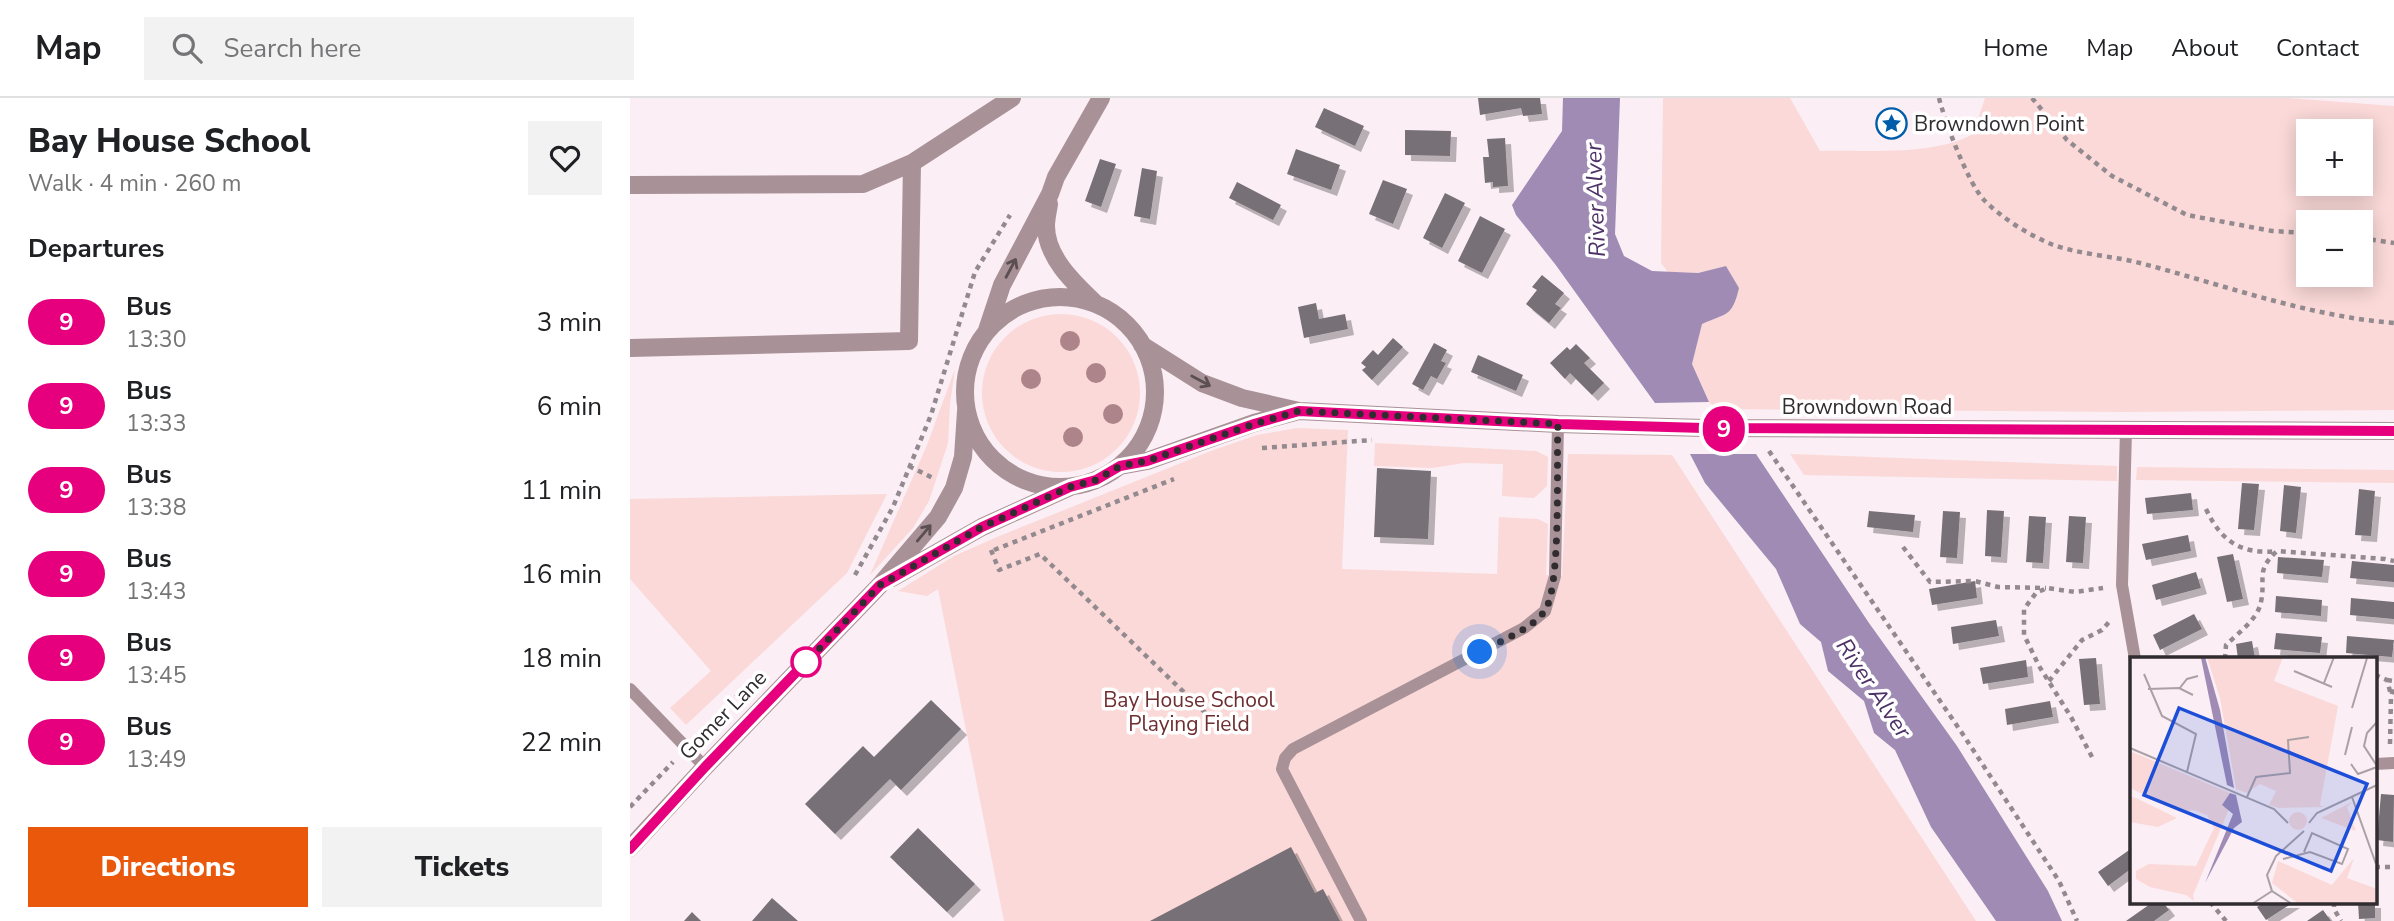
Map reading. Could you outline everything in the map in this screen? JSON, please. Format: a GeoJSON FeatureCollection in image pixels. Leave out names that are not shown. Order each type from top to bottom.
{"type":"FeatureCollection","features":[{"type":"Feature","properties":{"kind":"street"},"geometry":{"type":"LineString","coordinates":[[630,185],[863,184],[912,163],[1012,98]]}},
{"type":"Feature","properties":{"kind":"street"},"geometry":{"type":"LineString","coordinates":[[880,585],[938,517],[954,488],[963,457],[965,383],[972,356],[986,331],[1002,285],[1050,194],[1056,177],[1101,98]]}},
{"type":"Feature","properties":{"kind":"street"},"geometry":{"type":"LineString","coordinates":[[630,348],[909,341],[912,163]]}},
{"type":"Feature","properties":{"kind":"street"},"geometry":{"type":"LineString","coordinates":[[880,585],[982,527],[1070,487],[1096,480],[1120,466],[1138,446],[1150,423],[1155,397],[1152,370],[1142,345],[1123,321],[1097,305],[1066,275],[1054,255],[1046,228],[1050,194]]}},
{"type":"Feature","properties":{"kind":"street"},"geometry":{"type":"LineString","coordinates":[[986,331],[1009,312],[1038,300],[1068,298],[1097,305]]}},
{"type":"Feature","properties":{"kind":"street","name":"Browndown Road"},"geometry":{"type":"LineString","coordinates":[[1142,345],[1202,383],[1241,398],[1299,411],[1558,424],[1757,429],[2394,431]]}},
{"type":"Feature","properties":{"kind":"street"},"geometry":{"type":"LineString","coordinates":[[966,411],[975,438],[992,460],[1015,477],[1041,486],[1070,487]]}},
{"type":"Feature","properties":{"kind":"street","name":"Browndown Road"},"geometry":{"type":"LineString","coordinates":[[1120,466],[1147,461],[1299,411]]}},
{"type":"Feature","properties":{"kind":"street","name":"Gomer Lane"},"geometry":{"type":"LineString","coordinates":[[630,848],[880,585]]}},
{"type":"Feature","properties":{"kind":"lane"},"geometry":{"type":"LineString","coordinates":[[1361,921],[1282,769],[1285,758],[1293,749],[1355,715],[1524,628],[1545,611],[1555,576],[1558,424]]}},
{"type":"Feature","properties":{"kind":"lane"},"geometry":{"type":"LineString","coordinates":[[2126,430],[2122,585],[2134,657]]}},
{"type":"Feature","properties":{"kind":"lane"},"geometry":{"type":"LineString","coordinates":[[630,689],[705,767]]}},
{"type":"Feature","properties":{"kind":"path"},"geometry":{"type":"LineString","coordinates":[[1939,98],[1963,163],[1983,198],[2016,226],[2053,245],[2138,263],[2257,297],[2361,320],[2394,323]]}},
{"type":"Feature","properties":{"kind":"path"},"geometry":{"type":"LineString","coordinates":[[2032,98],[2067,140],[2112,176],[2187,215],[2272,231],[2296,232]]}},
{"type":"Feature","properties":{"kind":"path"},"geometry":{"type":"LineString","coordinates":[[2373,240],[2394,243]]}},
{"type":"Feature","properties":{"kind":"path"},"geometry":{"type":"LineString","coordinates":[[1256,449],[1375,440]]}},
{"type":"Feature","properties":{"kind":"path"},"geometry":{"type":"LineString","coordinates":[[1766,447],[2052,869],[2077,921]]}},
{"type":"Feature","properties":{"kind":"path"},"geometry":{"type":"LineString","coordinates":[[854,576],[893,507],[909,466],[933,478]]}},
{"type":"Feature","properties":{"kind":"path"},"geometry":{"type":"LineString","coordinates":[[1183,475],[991,551],[999,570],[1040,554],[1217,724]]}},
{"type":"Feature","properties":{"kind":"path"},"geometry":{"type":"LineString","coordinates":[[2206,509],[2213,524],[2225,539],[2259,553],[2277,551],[2394,561]]}},
{"type":"Feature","properties":{"kind":"path"},"geometry":{"type":"LineString","coordinates":[[1903,547],[1930,582],[1975,581],[1998,587],[2047,588],[2075,592],[2122,585]]}},
{"type":"Feature","properties":{"kind":"path"},"geometry":{"type":"LineString","coordinates":[[2225,657],[2226,645],[2253,618],[2261,602],[2261,576],[2268,559],[2277,551]]}},
{"type":"Feature","properties":{"kind":"path"},"geometry":{"type":"LineString","coordinates":[[2047,588],[2036,593],[2024,609],[2024,635],[2092,757]]}},
{"type":"Feature","properties":{"kind":"path"},"geometry":{"type":"LineString","coordinates":[[2090,590],[2097,595]]}},
{"type":"Feature","properties":{"kind":"path"},"geometry":{"type":"LineString","coordinates":[[2049,682],[2082,640],[2102,630],[2113,617]]}},
{"type":"Feature","properties":{"kind":"path"},"geometry":{"type":"LineString","coordinates":[[2376,675],[2394,683],[2391,696]]}},
{"type":"Feature","properties":{"kind":"path"},"geometry":{"type":"LineString","coordinates":[[2387,680],[2391,696],[2392,762]]}},
{"type":"Feature","properties":{"kind":"path"},"geometry":{"type":"LineString","coordinates":[[703,731],[750,682]]}},
{"type":"Feature","properties":{"kind":"path"},"geometry":{"type":"LineString","coordinates":[[630,807],[669,766]]}},
{"type":"Feature","properties":{"kind":"path"},"geometry":{"type":"LineString","coordinates":[[2376,867],[2394,867]]}},
{"type":"Feature","properties":{"kind":"path"},"geometry":{"type":"LineString","coordinates":[[2212,904],[2226,921]]}},
{"type":"Feature","properties":{"kind":"path"},"geometry":{"type":"LineString","coordinates":[[2334,904],[2341,921]]}},
{"type":"Feature","properties":{"kind":"green space"},"geometry":{"type":"Polygon","coordinates":[[[1663,98],[1790,98],[1820,151],[1920,149],[1957,141],[1973,134],[1985,98],[2288,98],[2394,106],[2394,410],[2124,412],[1717,409],[1709,402],[1692,364],[1702,323],[1725,315],[1739,288],[1726,266],[1698,273],[1668,272],[1661,263],[1663,98]]]}},
{"type":"Feature","properties":{"kind":"green space"},"geometry":{"type":"Polygon","coordinates":[[[1061,314],[1091,320],[1117,337],[1134,363],[1140,393],[1134,423],[1117,449],[1091,466],[1061,472],[1031,466],[1005,449],[988,423],[982,393],[988,363],[1005,337],[1031,320],[1061,314]]]}},
{"type":"Feature","properties":{"kind":"green space"},"geometry":{"type":"Polygon","coordinates":[[[955,369],[948,443],[929,501],[913,528],[870,575],[927,445],[955,369]]]}},
{"type":"Feature","properties":{"kind":"green space","name":"Bay House School Playing Field"},"geometry":{"type":"Polygon","coordinates":[[[1297,428],[1348,430],[1342,569],[1497,574],[1499,517],[1538,519],[1548,524],[1546,575],[1562,576],[1568,454],[1672,455],[1976,921],[1004,921],[938,589],[927,596],[898,591],[954,556],[997,537],[1211,451],[1257,435],[1297,428]]]}},
{"type":"Feature","properties":{"kind":"green space"},"geometry":{"type":"Polygon","coordinates":[[[1375,443],[1536,451],[1548,457],[1547,486],[1534,498],[1502,496],[1503,464],[1464,463],[1432,468],[1374,466],[1375,443]]]}},
{"type":"Feature","properties":{"kind":"green space"},"geometry":{"type":"Polygon","coordinates":[[[1790,454],[2117,466],[2117,481],[1804,475],[1790,454]]]}},
{"type":"Feature","properties":{"kind":"green space"},"geometry":{"type":"Polygon","coordinates":[[[2137,467],[2394,470],[2394,483],[2136,480],[2137,467]]]}},
{"type":"Feature","properties":{"kind":"green space"},"geometry":{"type":"Polygon","coordinates":[[[887,494],[847,573],[686,725],[670,708],[711,671],[630,579],[630,499],[887,494]]]}},
{"type":"Feature","properties":{"kind":"water","name":"River Alver"},"geometry":{"type":"Polygon","coordinates":[[[1563,98],[1620,98],[1615,234],[1624,256],[1652,271],[1698,273],[1726,266],[1739,288],[1734,304],[1727,313],[1702,324],[1692,364],[1709,402],[1655,403],[1555,264],[1516,215],[1512,205],[1562,131],[1563,98]]]}},
{"type":"Feature","properties":{"kind":"water","name":"River Alver"},"geometry":{"type":"Polygon","coordinates":[[[1690,454],[1756,454],[1869,623],[1957,746],[2048,891],[2062,921],[1996,921],[1931,827],[1895,750],[1874,733],[1864,701],[1828,671],[1821,642],[1800,624],[1776,569],[1705,483],[1690,454]]]}},
{"type":"Feature","properties":{"kind":"building"},"geometry":{"type":"Polygon","coordinates":[[[1478,98],[1540,98],[1542,114],[1523,116],[1521,108],[1480,115],[1478,98]]]}},
{"type":"Feature","properties":{"kind":"building"},"geometry":{"type":"Polygon","coordinates":[[[1324,108],[1364,126],[1355,146],[1315,127],[1324,108]]]}},
{"type":"Feature","properties":{"kind":"building"},"geometry":{"type":"Polygon","coordinates":[[[1405,130],[1451,131],[1450,156],[1405,155],[1405,130]]]}},
{"type":"Feature","properties":{"kind":"building"},"geometry":{"type":"Polygon","coordinates":[[[1505,138],[1508,186],[1493,187],[1493,182],[1485,183],[1483,157],[1489,157],[1487,139],[1505,138]]]}},
{"type":"Feature","properties":{"kind":"building"},"geometry":{"type":"Polygon","coordinates":[[[1296,149],[1340,165],[1331,190],[1287,174],[1296,149]]]}},
{"type":"Feature","properties":{"kind":"building"},"geometry":{"type":"Polygon","coordinates":[[[1100,159],[1116,164],[1101,207],[1085,201],[1100,159]]]}},
{"type":"Feature","properties":{"kind":"building"},"geometry":{"type":"Polygon","coordinates":[[[1142,168],[1157,171],[1150,219],[1134,216],[1142,168]]]}},
{"type":"Feature","properties":{"kind":"building"},"geometry":{"type":"Polygon","coordinates":[[[1383,180],[1407,189],[1393,224],[1369,214],[1383,180]]]}},
{"type":"Feature","properties":{"kind":"building"},"geometry":{"type":"Polygon","coordinates":[[[1237,182],[1281,205],[1273,220],[1229,198],[1237,182]]]}},
{"type":"Feature","properties":{"kind":"building"},"geometry":{"type":"Polygon","coordinates":[[[1445,193],[1465,203],[1442,248],[1423,238],[1445,193]]]}},
{"type":"Feature","properties":{"kind":"building"},"geometry":{"type":"Polygon","coordinates":[[[1480,216],[1505,229],[1482,273],[1458,261],[1480,216]]]}},
{"type":"Feature","properties":{"kind":"building"},"geometry":{"type":"Polygon","coordinates":[[[1542,275],[1564,293],[1555,304],[1561,308],[1549,323],[1526,304],[1537,290],[1532,287],[1542,275]]]}},
{"type":"Feature","properties":{"kind":"building"},"geometry":{"type":"Polygon","coordinates":[[[1316,303],[1319,319],[1345,314],[1348,329],[1304,338],[1298,307],[1316,303]]]}},
{"type":"Feature","properties":{"kind":"building"},"geometry":{"type":"Polygon","coordinates":[[[1393,338],[1403,347],[1372,380],[1362,370],[1366,367],[1361,363],[1373,350],[1378,355],[1393,338]]]}},
{"type":"Feature","properties":{"kind":"building"},"geometry":{"type":"Polygon","coordinates":[[[1434,343],[1447,350],[1441,361],[1446,363],[1437,379],[1431,376],[1423,390],[1412,384],[1434,343]]]}},
{"type":"Feature","properties":{"kind":"building"},"geometry":{"type":"Polygon","coordinates":[[[1576,344],[1590,358],[1584,363],[1604,383],[1592,395],[1570,373],[1565,379],[1550,363],[1567,347],[1570,350],[1576,344]]]}},
{"type":"Feature","properties":{"kind":"building"},"geometry":{"type":"Polygon","coordinates":[[[1478,355],[1523,375],[1516,391],[1471,372],[1478,355]]]}},
{"type":"Feature","properties":{"kind":"building"},"geometry":{"type":"Polygon","coordinates":[[[1377,468],[1431,471],[1428,539],[1374,537],[1377,468]]]}},
{"type":"Feature","properties":{"kind":"building"},"geometry":{"type":"Polygon","coordinates":[[[2242,483],[2259,484],[2254,530],[2238,529],[2242,483]]]}},
{"type":"Feature","properties":{"kind":"building"},"geometry":{"type":"Polygon","coordinates":[[[2284,485],[2301,487],[2296,533],[2280,531],[2284,485]]]}},
{"type":"Feature","properties":{"kind":"building"},"geometry":{"type":"Polygon","coordinates":[[[2359,489],[2375,491],[2371,536],[2355,535],[2359,489]]]}},
{"type":"Feature","properties":{"kind":"building"},"geometry":{"type":"Polygon","coordinates":[[[2191,493],[2193,510],[2147,514],[2145,498],[2191,493]]]}},
{"type":"Feature","properties":{"kind":"building"},"geometry":{"type":"Polygon","coordinates":[[[1987,510],[2004,511],[2001,557],[1985,556],[1987,510]]]}},
{"type":"Feature","properties":{"kind":"building"},"geometry":{"type":"Polygon","coordinates":[[[1869,511],[1915,515],[1913,532],[1867,527],[1869,511]]]}},
{"type":"Feature","properties":{"kind":"building"},"geometry":{"type":"Polygon","coordinates":[[[1943,511],[1960,512],[1957,558],[1940,557],[1943,511]]]}},
{"type":"Feature","properties":{"kind":"building"},"geometry":{"type":"Polygon","coordinates":[[[2029,516],[2046,517],[2043,563],[2026,562],[2029,516]]]}},
{"type":"Feature","properties":{"kind":"building"},"geometry":{"type":"Polygon","coordinates":[[[2069,516],[2086,517],[2083,563],[2066,562],[2069,516]]]}},
{"type":"Feature","properties":{"kind":"building"},"geometry":{"type":"Polygon","coordinates":[[[2188,535],[2191,551],[2146,560],[2142,544],[2188,535]]]}},
{"type":"Feature","properties":{"kind":"building"},"geometry":{"type":"Polygon","coordinates":[[[2233,554],[2243,599],[2227,602],[2217,557],[2233,554]]]}},
{"type":"Feature","properties":{"kind":"building"},"geometry":{"type":"Polygon","coordinates":[[[2278,557],[2324,560],[2322,577],[2277,573],[2278,557]]]}},
{"type":"Feature","properties":{"kind":"building"},"geometry":{"type":"Polygon","coordinates":[[[2352,561],[2394,565],[2394,582],[2350,578],[2352,561]]]}},
{"type":"Feature","properties":{"kind":"building"},"geometry":{"type":"Polygon","coordinates":[[[2196,572],[2201,588],[2156,600],[2152,585],[2196,572]]]}},
{"type":"Feature","properties":{"kind":"building"},"geometry":{"type":"Polygon","coordinates":[[[1975,581],[1977,598],[1932,605],[1929,589],[1975,581]]]}},
{"type":"Feature","properties":{"kind":"building"},"geometry":{"type":"Polygon","coordinates":[[[2276,596],[2322,600],[2321,616],[2275,612],[2276,596]]]}},
{"type":"Feature","properties":{"kind":"building"},"geometry":{"type":"Polygon","coordinates":[[[2351,598],[2394,602],[2394,619],[2350,615],[2351,598]]]}},
{"type":"Feature","properties":{"kind":"building"},"geometry":{"type":"Polygon","coordinates":[[[2194,614],[2202,629],[2160,650],[2153,635],[2194,614]]]}},
{"type":"Feature","properties":{"kind":"building"},"geometry":{"type":"Polygon","coordinates":[[[1996,620],[1999,636],[1953,644],[1951,627],[1996,620]]]}},
{"type":"Feature","properties":{"kind":"building"},"geometry":{"type":"Polygon","coordinates":[[[2276,633],[2322,637],[2320,653],[2274,649],[2276,633]]]}},
{"type":"Feature","properties":{"kind":"building"},"geometry":{"type":"Polygon","coordinates":[[[2347,636],[2394,640],[2392,657],[2346,653],[2347,636]]]}},
{"type":"Feature","properties":{"kind":"building"},"geometry":{"type":"Polygon","coordinates":[[[2252,641],[2255,657],[2238,657],[2236,644],[2252,641]]]}},
{"type":"Feature","properties":{"kind":"building"},"geometry":{"type":"Polygon","coordinates":[[[2096,658],[2100,704],[2084,705],[2079,659],[2096,658]]]}},
{"type":"Feature","properties":{"kind":"building"},"geometry":{"type":"Polygon","coordinates":[[[2026,660],[2028,677],[1983,684],[1980,668],[2026,660]]]}},
{"type":"Feature","properties":{"kind":"building"},"geometry":{"type":"Polygon","coordinates":[[[931,700],[961,729],[901,790],[890,779],[835,834],[805,804],[863,746],[874,757],[931,700]]]}},
{"type":"Feature","properties":{"kind":"building"},"geometry":{"type":"Polygon","coordinates":[[[2050,701],[2053,717],[2007,725],[2005,709],[2050,701]]]}},
{"type":"Feature","properties":{"kind":"building"},"geometry":{"type":"Polygon","coordinates":[[[2381,794],[2394,795],[2393,842],[2377,840],[2381,794]]]}},
{"type":"Feature","properties":{"kind":"building"},"geometry":{"type":"Polygon","coordinates":[[[918,828],[975,884],[947,912],[890,857],[918,828]]]}},
{"type":"Feature","properties":{"kind":"building"},"geometry":{"type":"Polygon","coordinates":[[[1291,847],[1315,893],[1323,889],[1340,921],[1150,921],[1291,847]]]}},
{"type":"Feature","properties":{"kind":"building"},"geometry":{"type":"Polygon","coordinates":[[[2130,849],[2130,870],[2108,886],[2098,872],[2130,849]]]}},
{"type":"Feature","properties":{"kind":"building"},"geometry":{"type":"Polygon","coordinates":[[[772,898],[798,921],[752,921],[772,898]]]}},
{"type":"Feature","properties":{"kind":"building"},"geometry":{"type":"Polygon","coordinates":[[[2150,904],[2164,904],[2169,910],[2154,921],[2126,921],[2150,904]]]}},
{"type":"Feature","properties":{"kind":"building"},"geometry":{"type":"Polygon","coordinates":[[[2262,904],[2291,904],[2266,920],[2257,907],[2262,904]]]}},
{"type":"Feature","properties":{"kind":"building"},"geometry":{"type":"Polygon","coordinates":[[[2358,904],[2375,904],[2375,918],[2359,919],[2358,904]]]}},
{"type":"Feature","properties":{"kind":"building"},"geometry":{"type":"Polygon","coordinates":[[[2323,910],[2331,921],[2307,921],[2323,910]]]}},
{"type":"Feature","properties":{"kind":"building"},"geometry":{"type":"Polygon","coordinates":[[[692,912],[701,921],[684,921],[692,912]]]}},
{"type":"Feature","properties":{"kind":"bus line","name":"9"},"geometry":{"type":"LineString","coordinates":[[630,849],[880,585],[982,527],[1070,487],[1096,480],[1120,466],[1147,461],[1299,411],[1558,424],[1757,429],[2394,431]]}},
{"type":"Feature","properties":{"kind":"place","name":"Browndown Point"},"geometry":{"type":"Point","coordinates":[1891,124]}},
{"type":"Feature","properties":{"kind":"route"},"geometry":{"type":"LineString","coordinates":[[806,662],[800,669],[880,585],[982,527],[1070,487],[1096,480],[1120,466],[1147,461],[1299,411],[1558,424],[1555,576],[1545,611],[1524,628],[1480,652]]}}]}
